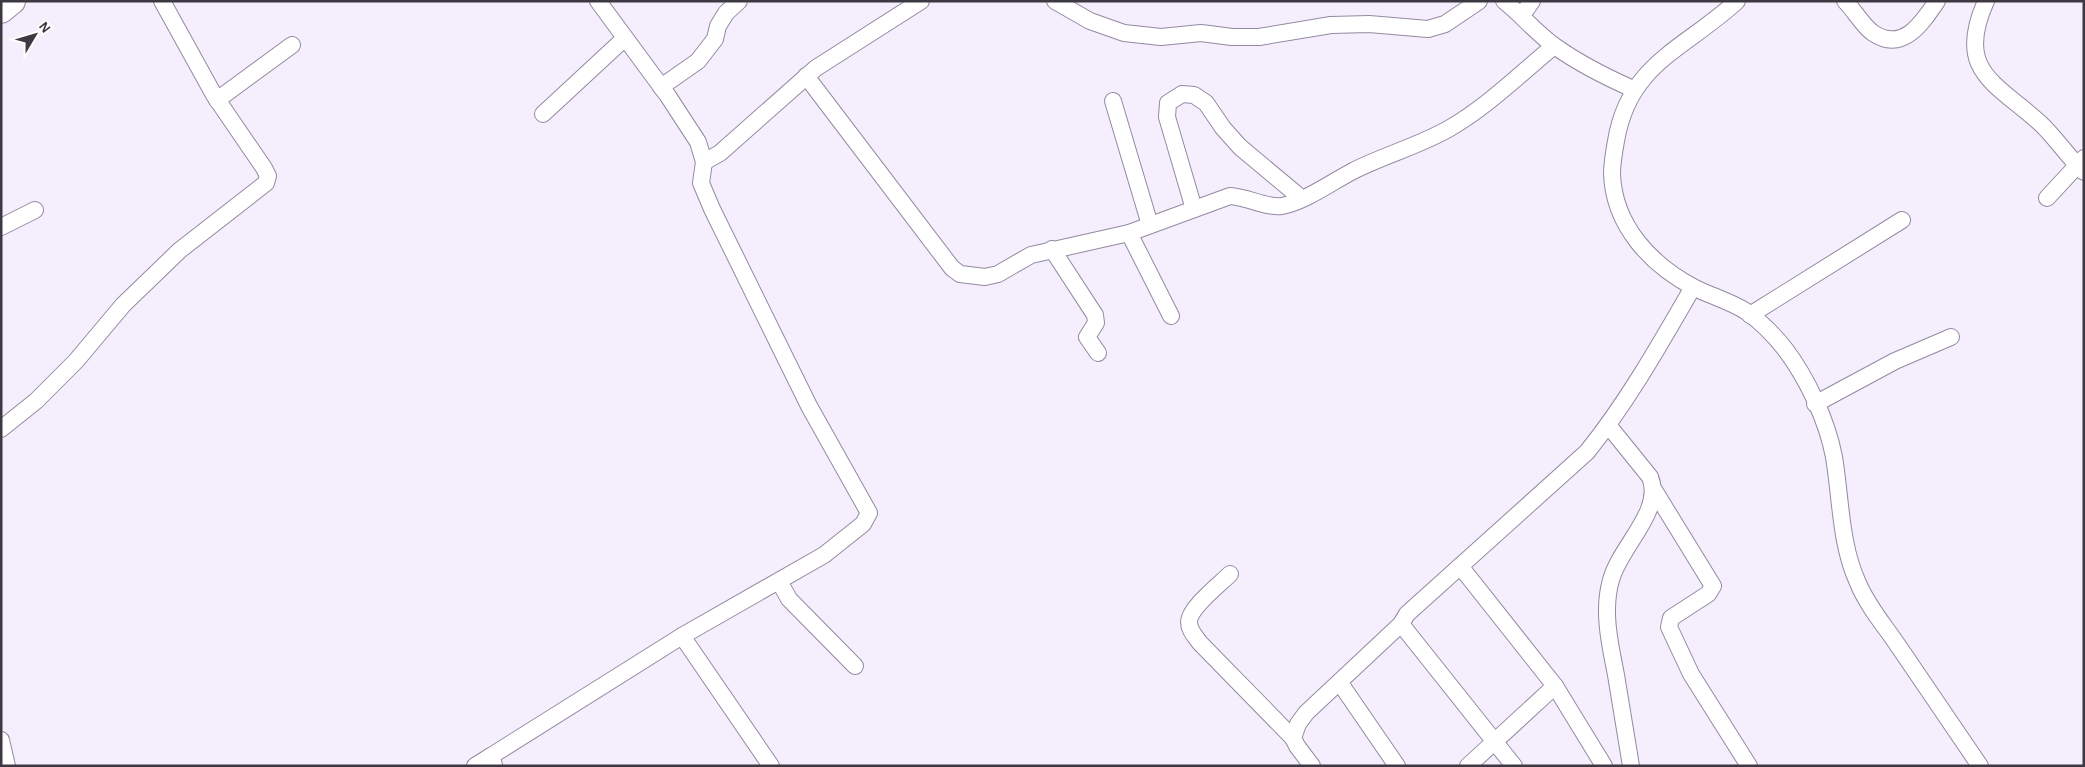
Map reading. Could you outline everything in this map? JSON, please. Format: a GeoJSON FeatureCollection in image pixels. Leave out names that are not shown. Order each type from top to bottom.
{"type":"FeatureCollection","features":[{"type":"Feature","properties":{"kind":"highway"},"geometry":{"type":"LineString","coordinates":[[1,10],[12,1]]}},
{"type":"Feature","properties":{"kind":"street"},"geometry":{"type":"LineString","coordinates":[[1,429],[36,401],[76,361],[124,305],[180,250],[266,183],[268,176],[264,168],[217,100],[162,1]]}},
{"type":"Feature","properties":{"kind":"street"},"geometry":{"type":"LineString","coordinates":[[475,766],[492,761],[682,636],[824,555],[863,524],[869,512],[810,406],[712,209],[701,183],[704,162],[698,142],[661,87],[598,1]]}},
{"type":"Feature","properties":{"kind":"street"},"geometry":{"type":"LineString","coordinates":[[661,87],[698,61],[716,39],[718,26],[726,13],[739,1]]}},
{"type":"Feature","properties":{"kind":"street"},"geometry":{"type":"LineString","coordinates":[[704,162],[720,153],[806,76],[921,1]]}},
{"type":"Feature","properties":{"kind":"street"},"geometry":{"type":"LineString","coordinates":[[1055,1],[1090,21],[1124,33],[1161,36],[1201,33],[1232,37],[1260,37],[1331,25],[1369,24],[1428,30],[1445,24],[1479,1]]}},
{"type":"Feature","properties":{"kind":"street"},"geometry":{"type":"LineString","coordinates":[[1504,1],[1522,15],[1554,46],[1594,71],[1633,89]]}},
{"type":"Feature","properties":{"kind":"street"},"geometry":{"type":"LineString","coordinates":[[1522,15],[1532,1]]}},
{"type":"Feature","properties":{"kind":"street"},"geometry":{"type":"LineString","coordinates":[[1737,1],[1661,60],[1633,89],[1618,128],[1613,157],[1614,193],[1623,221],[1636,241],[1651,258],[1673,275],[1750,315],[1767,328],[1785,349],[1815,404],[1833,454],[1847,553],[1858,584],[1876,614],[1980,766]]}},
{"type":"Feature","properties":{"kind":"street"},"geometry":{"type":"LineString","coordinates":[[1845,1],[1873,33],[1884,39],[1898,40],[1919,27],[1937,1]]}},
{"type":"Feature","properties":{"kind":"street"},"geometry":{"type":"LineString","coordinates":[[1986,1],[1973,39],[1974,52],[1982,71],[2052,134],[2081,165],[2047,198]]}},
{"type":"Feature","properties":{"kind":"street"},"geometry":{"type":"LineString","coordinates":[[543,114],[625,38]]}},
{"type":"Feature","properties":{"kind":"street"},"geometry":{"type":"LineString","coordinates":[[217,100],[292,44]]}},
{"type":"Feature","properties":{"kind":"street"},"geometry":{"type":"LineString","coordinates":[[806,76],[952,268],[960,274],[985,277],[998,274],[1031,255],[1052,249],[1077,246],[1129,232],[1230,196],[1244,196],[1267,205],[1280,206],[1301,198],[1355,170],[1450,128],[1484,105],[1554,46]]}},
{"type":"Feature","properties":{"kind":"street"},"geometry":{"type":"LineString","coordinates":[[1194,209],[1167,117],[1168,103],[1182,94],[1194,95],[1206,103],[1223,128],[1240,147],[1301,198]]}},
{"type":"Feature","properties":{"kind":"street"},"geometry":{"type":"LineString","coordinates":[[1113,101],[1150,225]]}},
{"type":"Feature","properties":{"kind":"street"},"geometry":{"type":"LineString","coordinates":[[1,227],[35,210]]}},
{"type":"Feature","properties":{"kind":"street"},"geometry":{"type":"LineString","coordinates":[[1750,315],[1902,220]]}},
{"type":"Feature","properties":{"kind":"street"},"geometry":{"type":"LineString","coordinates":[[1129,232],[1170,316]]}},
{"type":"Feature","properties":{"kind":"street"},"geometry":{"type":"LineString","coordinates":[[1052,249],[1095,315],[1096,323],[1087,338],[1098,353]]}},
{"type":"Feature","properties":{"kind":"street"},"geometry":{"type":"LineString","coordinates":[[1294,738],[1298,724],[1306,713],[1401,624],[1407,614],[1586,452],[1608,425],[1648,364],[1694,287]]}},
{"type":"Feature","properties":{"kind":"street"},"geometry":{"type":"LineString","coordinates":[[1815,404],[1895,361],[1950,337]]}},
{"type":"Feature","properties":{"kind":"street"},"geometry":{"type":"LineString","coordinates":[[1608,425],[1650,477],[1654,490],[1713,586],[1708,594],[1671,618],[1669,627],[1691,674],[1749,766]]}},
{"type":"Feature","properties":{"kind":"street"},"geometry":{"type":"LineString","coordinates":[[1631,766],[1608,627],[1606,602],[1615,564],[1652,504],[1654,490]]}},
{"type":"Feature","properties":{"kind":"street"},"geometry":{"type":"LineString","coordinates":[[1460,566],[1555,686],[1604,766]]}},
{"type":"Feature","properties":{"kind":"street"},"geometry":{"type":"LineString","coordinates":[[1230,574],[1194,610],[1189,624],[1191,631],[1200,643],[1294,738],[1306,764]]}},
{"type":"Feature","properties":{"kind":"street"},"geometry":{"type":"LineString","coordinates":[[779,581],[789,599],[854,666]]}},
{"type":"Feature","properties":{"kind":"street"},"geometry":{"type":"LineString","coordinates":[[1401,624],[1514,766]]}},
{"type":"Feature","properties":{"kind":"street"},"geometry":{"type":"LineString","coordinates":[[682,636],[771,766]]}},
{"type":"Feature","properties":{"kind":"street"},"geometry":{"type":"LineString","coordinates":[[1340,683],[1397,766]]}},
{"type":"Feature","properties":{"kind":"street"},"geometry":{"type":"LineString","coordinates":[[1468,766],[1555,686]]}},
{"type":"Feature","properties":{"kind":"street"},"geometry":{"type":"LineString","coordinates":[[1,740],[6,766]]}}]}
